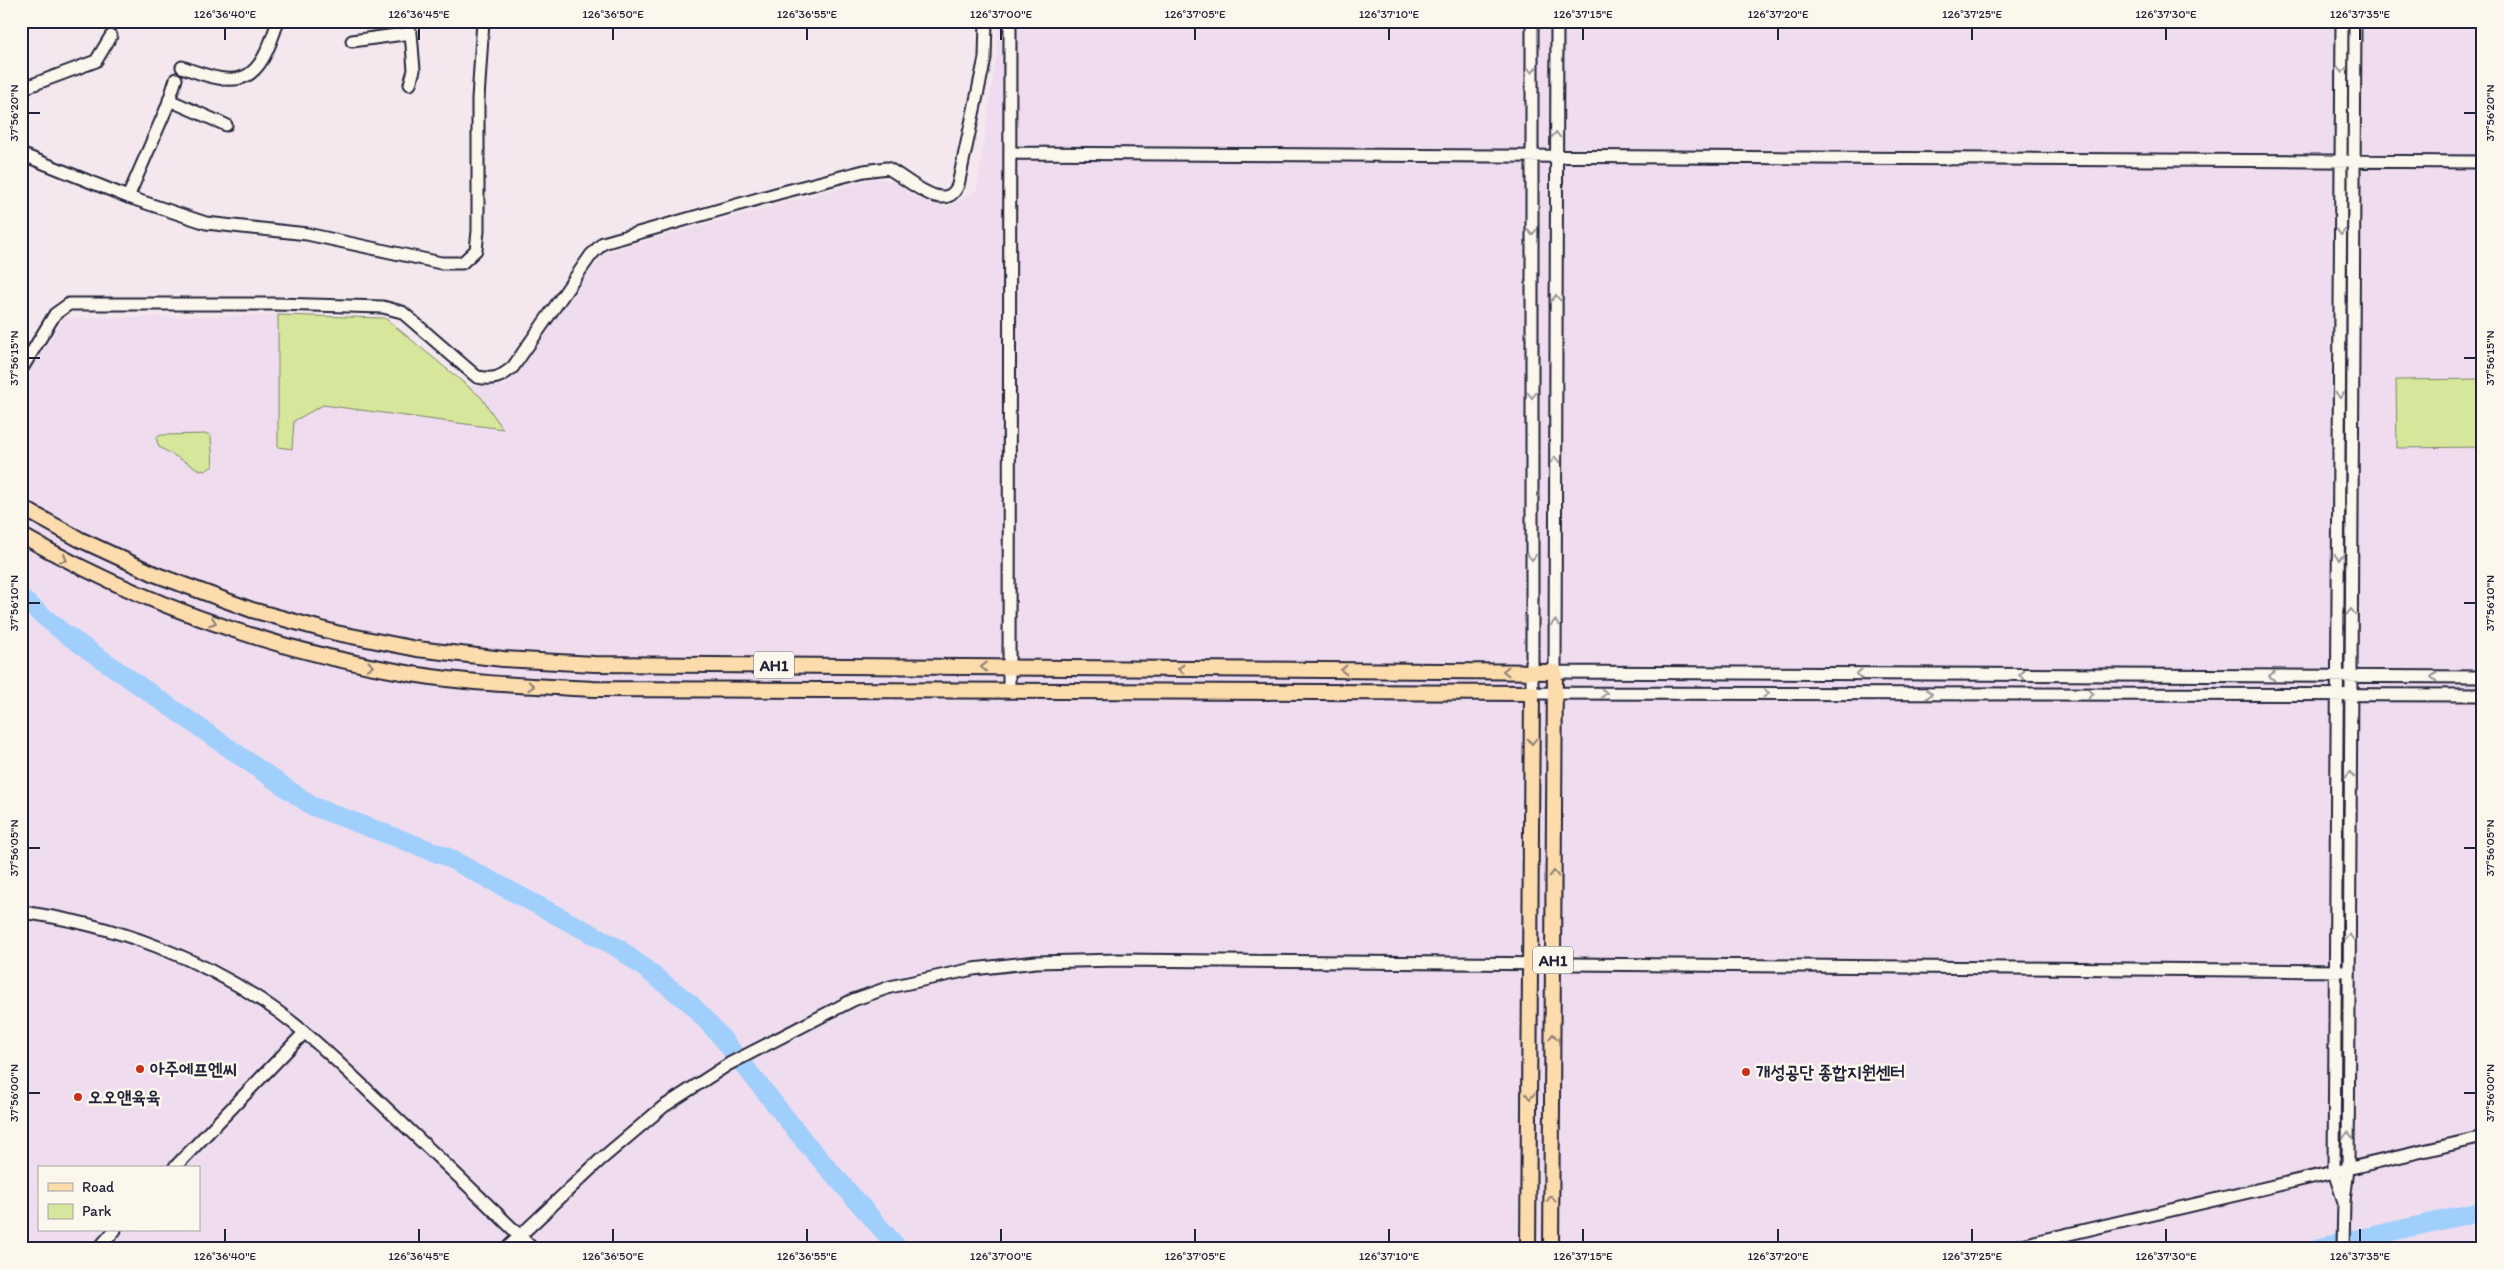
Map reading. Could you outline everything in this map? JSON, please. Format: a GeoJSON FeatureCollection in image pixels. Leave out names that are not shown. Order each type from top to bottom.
{"type":"FeatureCollection","features":[{"type":"Feature","properties":{"kind":"main road","name":"AH1"},"geometry":{"type":"LineString","coordinates":[[21,507],[79,539],[158,575],[244,607],[336,633],[417,649],[503,659],[594,664],[1555,672],[1551,1248]]}},
{"type":"Feature","properties":{"kind":"main road","name":"AH1"},"geometry":{"type":"LineString","coordinates":[[21,535],[67,562],[148,598],[245,634],[330,658],[413,674],[501,684],[593,689],[1532,693],[1528,1248]]}},
{"type":"Feature","properties":{"kind":"street"},"geometry":{"type":"LineString","coordinates":[[182,67],[225,81],[243,79],[261,63],[268,51],[278,21]]}},
{"type":"Feature","properties":{"kind":"street"},"geometry":{"type":"LineString","coordinates":[[21,154],[128,197],[206,223],[306,234],[441,264],[462,263],[476,250],[478,231],[478,99],[483,21]]}},
{"type":"Feature","properties":{"kind":"street"},"geometry":{"type":"LineString","coordinates":[[21,370],[55,314],[69,304],[276,304],[383,307],[402,312],[477,376],[490,379],[500,378],[513,367],[591,255],[603,243],[864,171],[887,168],[917,188],[942,198],[949,197],[955,192],[958,185],[985,58],[986,21]]}},
{"type":"Feature","properties":{"kind":"street"},"geometry":{"type":"LineString","coordinates":[[1008,690],[1010,21]]}},
{"type":"Feature","properties":{"kind":"street"},"geometry":{"type":"LineString","coordinates":[[1532,21],[1532,693],[2483,695]]}},
{"type":"Feature","properties":{"kind":"street"},"geometry":{"type":"LineString","coordinates":[[1557,21],[1555,672],[2483,677]]}},
{"type":"Feature","properties":{"kind":"street"},"geometry":{"type":"LineString","coordinates":[[2342,21],[2334,1172],[2344,1201]]}},
{"type":"Feature","properties":{"kind":"street"},"geometry":{"type":"LineString","coordinates":[[2343,1248],[2344,1201],[2348,1169],[2355,21]]}},
{"type":"Feature","properties":{"kind":"street"},"geometry":{"type":"LineString","coordinates":[[352,41],[411,33],[414,70],[410,84]]}},
{"type":"Feature","properties":{"kind":"street"},"geometry":{"type":"LineString","coordinates":[[21,89],[96,61],[111,36]]}},
{"type":"Feature","properties":{"kind":"street"},"geometry":{"type":"LineString","coordinates":[[128,197],[176,80]]}},
{"type":"Feature","properties":{"kind":"street"},"geometry":{"type":"LineString","coordinates":[[169,100],[226,125]]}},
{"type":"Feature","properties":{"kind":"street"},"geometry":{"type":"LineString","coordinates":[[1011,153],[2483,162]]}},
{"type":"Feature","properties":{"kind":"street"},"geometry":{"type":"LineString","coordinates":[[21,912],[102,929],[164,948],[229,980],[281,1014],[304,1033],[532,1248]]}},
{"type":"Feature","properties":{"kind":"street"},"geometry":{"type":"LineString","coordinates":[[507,1248],[629,1134],[683,1093],[729,1064],[853,1000],[928,978],[991,967],[1036,962],[1118,960],[2349,971]]}},
{"type":"Feature","properties":{"kind":"street"},"geometry":{"type":"LineString","coordinates":[[176,1166],[304,1033]]}},
{"type":"Feature","properties":{"kind":"street"},"geometry":{"type":"LineString","coordinates":[[2009,1248],[2483,1137]]}},
{"type":"Feature","properties":{"kind":"street"},"geometry":{"type":"LineString","coordinates":[[99,1248],[114,1232]]}},
{"type":"Feature","properties":{"kind":"shaded area"},"geometry":{"type":"Polygon","coordinates":[[[998,21],[2483,21],[2483,1248],[21,1248],[21,340],[43,351],[64,318],[278,315],[385,318],[467,386],[506,386],[605,252],[876,178],[901,183],[910,195],[946,208],[977,189],[997,48],[998,21]]]}},
{"type":"Feature","properties":{"kind":"green space"},"geometry":{"type":"Polygon","coordinates":[[[278,315],[385,318],[481,397],[503,429],[323,405],[294,421],[292,449],[278,447],[278,315]]]}},
{"type":"Feature","properties":{"kind":"green space"},"geometry":{"type":"Polygon","coordinates":[[[2483,379],[2483,447],[2397,448],[2396,380],[2483,379]]]}},
{"type":"Feature","properties":{"kind":"green space"},"geometry":{"type":"Polygon","coordinates":[[[208,434],[211,436],[213,466],[205,471],[159,447],[156,438],[161,435],[208,434]]]}},
{"type":"Feature","properties":{"kind":"waterway"},"geometry":{"type":"LineString","coordinates":[[21,598],[64,633],[312,806],[445,856],[618,948],[691,1004],[722,1038],[805,1142],[898,1248]]}},
{"type":"Feature","properties":{"kind":"waterway"},"geometry":{"type":"LineString","coordinates":[[2318,1248],[2483,1211]]}},
{"type":"Feature","properties":{"kind":"place","name":"아주에프엔씨"},"geometry":{"type":"Point","coordinates":[140,1069]}},
{"type":"Feature","properties":{"kind":"place","name":"개성공단 종합지원센터"},"geometry":{"type":"Point","coordinates":[1746,1072]}},
{"type":"Feature","properties":{"kind":"place","name":"오오앤육육"},"geometry":{"type":"Point","coordinates":[78,1097]}}]}
